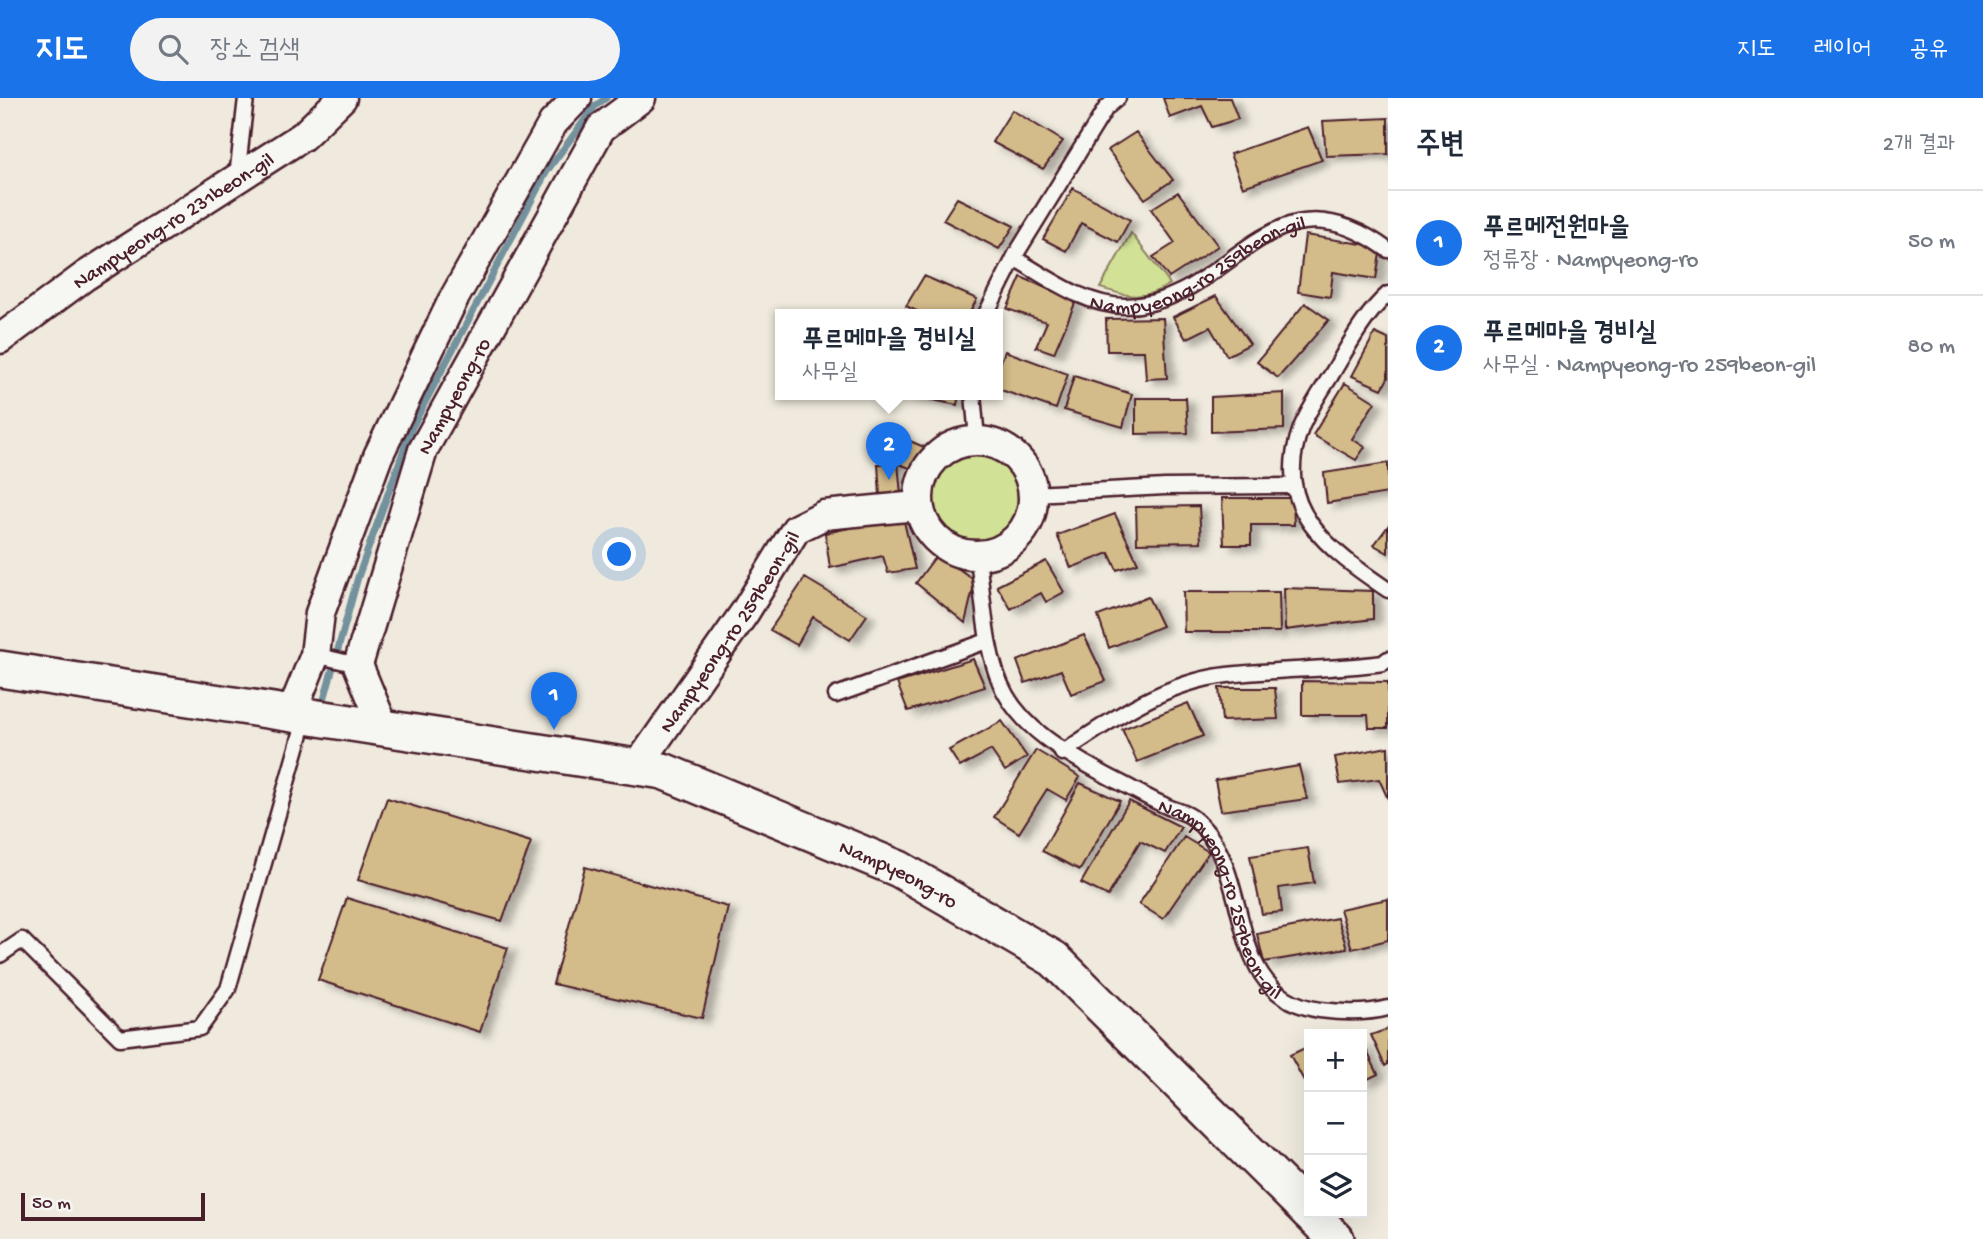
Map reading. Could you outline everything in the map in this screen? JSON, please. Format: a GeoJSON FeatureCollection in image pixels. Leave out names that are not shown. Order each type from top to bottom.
{"type":"FeatureCollection","features":[{"type":"Feature","properties":{"kind":"street","name":"Nampyeong-ro 231beon-gil"},"geometry":{"type":"LineString","coordinates":[[0,339],[85,276],[303,136],[342,98]]}},
{"type":"Feature","properties":{"kind":"street","name":"Nampyeong-ro"},"geometry":{"type":"LineString","coordinates":[[298,715],[319,656],[320,613],[378,456],[453,300],[553,123],[577,98]]}},
{"type":"Feature","properties":{"kind":"street","name":"Nampyeong-ro"},"geometry":{"type":"LineString","coordinates":[[353,664],[423,450],[601,128],[641,98]]}},
{"type":"Feature","properties":{"kind":"street"},"geometry":{"type":"LineString","coordinates":[[977,439],[999,445],[1017,458],[1026,471],[1033,494],[1030,518],[1018,538],[997,552],[978,555],[958,552],[942,542],[924,524],[918,506],[921,479],[932,463],[944,451],[977,439]]}},
{"type":"Feature","properties":{"kind":"street","name":"Nampyeong-ro 259beon-gil"},"geometry":{"type":"LineString","coordinates":[[637,767],[745,612],[796,529],[824,515],[918,506]]}},
{"type":"Feature","properties":{"kind":"street"},"geometry":{"type":"LineString","coordinates":[[353,664],[384,729]]}},
{"type":"Feature","properties":{"kind":"street","name":"Nampyeong-ro"},"geometry":{"type":"LineString","coordinates":[[0,669],[663,771],[899,869],[1054,959],[1304,1206]]}},
{"type":"Feature","properties":{"kind":"street","name":"Nampyeong-ro"},"geometry":{"type":"LineString","coordinates":[[1316,1218],[1336,1239]]}},
{"type":"Feature","properties":{"kind":"lane"},"geometry":{"type":"LineString","coordinates":[[237,179],[246,98]]}},
{"type":"Feature","properties":{"kind":"lane"},"geometry":{"type":"LineString","coordinates":[[988,309],[1013,258],[1106,108],[1118,98]]}},
{"type":"Feature","properties":{"kind":"lane","name":"Nampyeong-ro 259beon-gil"},"geometry":{"type":"LineString","coordinates":[[1013,258],[1093,302],[1125,306],[1163,301],[1263,237],[1299,222],[1345,225],[1368,235],[1388,250]]}},
{"type":"Feature","properties":{"kind":"lane"},"geometry":{"type":"LineString","coordinates":[[1388,294],[1348,347],[1301,427],[1294,457],[1293,486],[1306,519],[1338,556],[1388,590]]}},
{"type":"Feature","properties":{"kind":"lane"},"geometry":{"type":"LineString","coordinates":[[974,400],[977,439]]}},
{"type":"Feature","properties":{"kind":"lane"},"geometry":{"type":"LineString","coordinates":[[1033,494],[1293,486]]}},
{"type":"Feature","properties":{"kind":"lane","name":"Nampyeong-ro 259beon-gil"},"geometry":{"type":"LineString","coordinates":[[978,555],[987,641],[1002,693],[1019,717],[1062,753],[1192,818],[1209,836],[1217,845],[1233,879],[1241,928],[1258,971],[1276,994],[1303,1007],[1342,1013],[1388,1007]]}},
{"type":"Feature","properties":{"kind":"lane"},"geometry":{"type":"LineString","coordinates":[[836,695],[987,641]]}},
{"type":"Feature","properties":{"kind":"lane"},"geometry":{"type":"LineString","coordinates":[[319,656],[353,664]]}},
{"type":"Feature","properties":{"kind":"lane"},"geometry":{"type":"LineString","coordinates":[[1062,753],[1122,713],[1180,686],[1225,675],[1331,670],[1383,663],[1388,659]]}},
{"type":"Feature","properties":{"kind":"lane"},"geometry":{"type":"LineString","coordinates":[[0,955],[22,940],[120,1038],[200,1028],[228,989],[298,715]]}},
{"type":"Feature","properties":{"kind":"green space"},"geometry":{"type":"Polygon","coordinates":[[[1131,233],[1170,284],[1152,293],[1136,296],[1100,288],[1131,233]]]}},
{"type":"Feature","properties":{"kind":"green space"},"geometry":{"type":"Polygon","coordinates":[[[980,454],[1008,471],[1019,492],[1019,504],[1014,516],[1006,529],[993,541],[965,539],[937,523],[934,509],[934,485],[944,468],[965,457],[980,454]]]}},
{"type":"Feature","properties":{"kind":"building"},"geometry":{"type":"Polygon","coordinates":[[[1163,98],[1230,98],[1238,119],[1212,127],[1202,106],[1170,118],[1163,98]]]}},
{"type":"Feature","properties":{"kind":"building"},"geometry":{"type":"Polygon","coordinates":[[[1012,110],[1063,141],[1043,169],[992,142],[1012,110]]]}},
{"type":"Feature","properties":{"kind":"building"},"geometry":{"type":"Polygon","coordinates":[[[1388,118],[1388,154],[1326,156],[1323,121],[1388,118]]]}},
{"type":"Feature","properties":{"kind":"building"},"geometry":{"type":"Polygon","coordinates":[[[1308,127],[1322,160],[1243,187],[1230,154],[1308,127]]]}},
{"type":"Feature","properties":{"kind":"building"},"geometry":{"type":"Polygon","coordinates":[[[1136,132],[1173,180],[1145,199],[1108,150],[1136,132]]]}},
{"type":"Feature","properties":{"kind":"building"},"geometry":{"type":"Polygon","coordinates":[[[1073,188],[1130,220],[1118,242],[1081,223],[1066,251],[1043,239],[1073,188]]]}},
{"type":"Feature","properties":{"kind":"building"},"geometry":{"type":"Polygon","coordinates":[[[1178,192],[1218,246],[1169,278],[1153,257],[1175,243],[1151,209],[1178,192]]]}},
{"type":"Feature","properties":{"kind":"building"},"geometry":{"type":"Polygon","coordinates":[[[957,198],[1014,226],[999,249],[943,220],[957,198]]]}},
{"type":"Feature","properties":{"kind":"building"},"geometry":{"type":"Polygon","coordinates":[[[1305,235],[1381,247],[1376,279],[1333,272],[1330,297],[1298,292],[1305,235]]]}},
{"type":"Feature","properties":{"kind":"building"},"geometry":{"type":"Polygon","coordinates":[[[924,276],[977,299],[972,309],[912,309],[906,306],[924,276]]]}},
{"type":"Feature","properties":{"kind":"building"},"geometry":{"type":"Polygon","coordinates":[[[1021,277],[1076,301],[1054,353],[1036,347],[1047,322],[1007,309],[1021,277]]]}},
{"type":"Feature","properties":{"kind":"building"},"geometry":{"type":"Polygon","coordinates":[[[1216,296],[1250,344],[1227,356],[1210,327],[1186,339],[1173,317],[1216,296]]]}},
{"type":"Feature","properties":{"kind":"building"},"geometry":{"type":"Polygon","coordinates":[[[1305,303],[1329,320],[1278,378],[1257,362],[1305,303]]]}},
{"type":"Feature","properties":{"kind":"building"},"geometry":{"type":"Polygon","coordinates":[[[1163,318],[1167,378],[1146,379],[1144,351],[1107,351],[1106,319],[1163,318]]]}},
{"type":"Feature","properties":{"kind":"building"},"geometry":{"type":"Polygon","coordinates":[[[1375,333],[1388,339],[1388,378],[1382,389],[1352,376],[1375,333]]]}},
{"type":"Feature","properties":{"kind":"building"},"geometry":{"type":"Polygon","coordinates":[[[1005,351],[1068,374],[1056,409],[1003,391],[1005,351]]]}},
{"type":"Feature","properties":{"kind":"building"},"geometry":{"type":"Polygon","coordinates":[[[1074,376],[1132,394],[1123,427],[1064,410],[1074,376]]]}},
{"type":"Feature","properties":{"kind":"building"},"geometry":{"type":"Polygon","coordinates":[[[1345,383],[1375,402],[1352,439],[1365,447],[1356,460],[1313,435],[1345,383]]]}},
{"type":"Feature","properties":{"kind":"building"},"geometry":{"type":"Polygon","coordinates":[[[1284,393],[1284,429],[1211,432],[1211,397],[1284,393]]]}},
{"type":"Feature","properties":{"kind":"building"},"geometry":{"type":"Polygon","coordinates":[[[1136,398],[1186,398],[1188,433],[1136,434],[1136,398]]]}},
{"type":"Feature","properties":{"kind":"building"},"geometry":{"type":"Polygon","coordinates":[[[933,400],[958,400],[957,405],[933,400]]]}},
{"type":"Feature","properties":{"kind":"building"},"geometry":{"type":"Polygon","coordinates":[[[884,430],[924,447],[912,469],[872,453],[884,430]]]}},
{"type":"Feature","properties":{"kind":"building"},"geometry":{"type":"Polygon","coordinates":[[[898,463],[901,495],[880,496],[878,464],[898,463]]]}},
{"type":"Feature","properties":{"kind":"building"},"geometry":{"type":"Polygon","coordinates":[[[1388,463],[1388,493],[1327,503],[1324,473],[1388,463]]]}},
{"type":"Feature","properties":{"kind":"building"},"geometry":{"type":"Polygon","coordinates":[[[1222,498],[1293,498],[1294,525],[1251,525],[1251,545],[1224,545],[1222,498]]]}},
{"type":"Feature","properties":{"kind":"building"},"geometry":{"type":"Polygon","coordinates":[[[1199,506],[1201,542],[1137,543],[1136,507],[1199,506]]]}},
{"type":"Feature","properties":{"kind":"building"},"geometry":{"type":"Polygon","coordinates":[[[1115,514],[1138,563],[1117,570],[1109,553],[1071,568],[1057,535],[1115,514]]]}},
{"type":"Feature","properties":{"kind":"building"},"geometry":{"type":"Polygon","coordinates":[[[903,517],[915,569],[888,573],[883,556],[830,568],[825,533],[903,517]]]}},
{"type":"Feature","properties":{"kind":"building"},"geometry":{"type":"Polygon","coordinates":[[[1388,526],[1388,553],[1374,545],[1388,526]]]}},
{"type":"Feature","properties":{"kind":"building"},"geometry":{"type":"Polygon","coordinates":[[[938,553],[975,581],[965,623],[916,583],[938,553]]]}},
{"type":"Feature","properties":{"kind":"building"},"geometry":{"type":"Polygon","coordinates":[[[1046,561],[1064,592],[1046,602],[1041,593],[1011,609],[997,586],[1046,561]]]}},
{"type":"Feature","properties":{"kind":"building"},"geometry":{"type":"Polygon","coordinates":[[[805,578],[867,615],[850,640],[813,617],[797,645],[770,630],[805,578]]]}},
{"type":"Feature","properties":{"kind":"building"},"geometry":{"type":"Polygon","coordinates":[[[1284,588],[1373,591],[1373,619],[1285,630],[1284,588]]]}},
{"type":"Feature","properties":{"kind":"building"},"geometry":{"type":"Polygon","coordinates":[[[1183,592],[1279,592],[1280,632],[1184,632],[1183,592]]]}},
{"type":"Feature","properties":{"kind":"building"},"geometry":{"type":"Polygon","coordinates":[[[1148,597],[1162,626],[1109,648],[1098,616],[1148,597]]]}},
{"type":"Feature","properties":{"kind":"building"},"geometry":{"type":"Polygon","coordinates":[[[1084,635],[1106,681],[1071,694],[1061,670],[1025,683],[1017,661],[1084,635]]]}},
{"type":"Feature","properties":{"kind":"building"},"geometry":{"type":"Polygon","coordinates":[[[973,659],[985,687],[908,711],[897,683],[973,659]]]}},
{"type":"Feature","properties":{"kind":"building"},"geometry":{"type":"Polygon","coordinates":[[[1302,681],[1388,682],[1388,728],[1369,728],[1368,715],[1302,715],[1302,681]]]}},
{"type":"Feature","properties":{"kind":"building"},"geometry":{"type":"Polygon","coordinates":[[[1219,688],[1275,688],[1278,719],[1222,721],[1219,688]]]}},
{"type":"Feature","properties":{"kind":"building"},"geometry":{"type":"Polygon","coordinates":[[[1188,703],[1203,736],[1137,762],[1122,729],[1188,703]]]}},
{"type":"Feature","properties":{"kind":"building"},"geometry":{"type":"Polygon","coordinates":[[[1002,721],[1027,757],[1005,771],[991,750],[960,767],[949,750],[1002,721]]]}},
{"type":"Feature","properties":{"kind":"building"},"geometry":{"type":"Polygon","coordinates":[[[1388,747],[1388,799],[1379,779],[1340,784],[1335,757],[1388,747]]]}},
{"type":"Feature","properties":{"kind":"building"},"geometry":{"type":"Polygon","coordinates":[[[1036,750],[1080,777],[1066,800],[1047,789],[1019,833],[994,817],[1036,750]]]}},
{"type":"Feature","properties":{"kind":"building"},"geometry":{"type":"Polygon","coordinates":[[[1299,766],[1307,799],[1221,811],[1215,780],[1299,766]]]}},
{"type":"Feature","properties":{"kind":"building"},"geometry":{"type":"Polygon","coordinates":[[[1080,783],[1120,801],[1080,870],[1042,851],[1080,783]]]}},
{"type":"Feature","properties":{"kind":"building"},"geometry":{"type":"Polygon","coordinates":[[[387,798],[531,842],[502,921],[358,880],[387,798]]]}},
{"type":"Feature","properties":{"kind":"building"},"geometry":{"type":"Polygon","coordinates":[[[1129,801],[1181,827],[1165,853],[1140,841],[1108,896],[1081,883],[1129,801]]]}},
{"type":"Feature","properties":{"kind":"building"},"geometry":{"type":"Polygon","coordinates":[[[1184,837],[1209,852],[1163,919],[1139,904],[1184,837]]]}},
{"type":"Feature","properties":{"kind":"building"},"geometry":{"type":"Polygon","coordinates":[[[1308,848],[1314,883],[1279,888],[1282,912],[1262,914],[1250,856],[1308,848]]]}},
{"type":"Feature","properties":{"kind":"building"},"geometry":{"type":"Polygon","coordinates":[[[585,867],[728,907],[702,1018],[553,984],[585,867]]]}},
{"type":"Feature","properties":{"kind":"building"},"geometry":{"type":"Polygon","coordinates":[[[347,898],[508,948],[480,1032],[318,980],[347,898]]]}},
{"type":"Feature","properties":{"kind":"building"},"geometry":{"type":"Polygon","coordinates":[[[1388,899],[1388,940],[1352,949],[1340,909],[1388,899]]]}},
{"type":"Feature","properties":{"kind":"building"},"geometry":{"type":"Polygon","coordinates":[[[1337,918],[1347,948],[1264,962],[1257,934],[1337,918]]]}},
{"type":"Feature","properties":{"kind":"building"},"geometry":{"type":"Polygon","coordinates":[[[1388,1029],[1388,1064],[1385,1066],[1371,1035],[1388,1029]]]}},
{"type":"Feature","properties":{"kind":"building"},"geometry":{"type":"Polygon","coordinates":[[[1304,1048],[1304,1081],[1290,1055],[1304,1048]]]}},
{"type":"Feature","properties":{"kind":"building"},"geometry":{"type":"Polygon","coordinates":[[[1367,1051],[1378,1074],[1367,1080],[1367,1051]]]}},
{"type":"Feature","properties":{"kind":"waterway"},"geometry":{"type":"LineString","coordinates":[[322,707],[358,577],[412,427],[547,171],[595,106],[606,98]]}},
{"type":"Feature","properties":{"kind":"place","name":"푸르메마을 경비실"},"geometry":{"type":"Point","coordinates":[889,480]}},
{"type":"Feature","properties":{"kind":"place","name":"푸르메전원마을"},"geometry":{"type":"Point","coordinates":[554,730]}}]}
